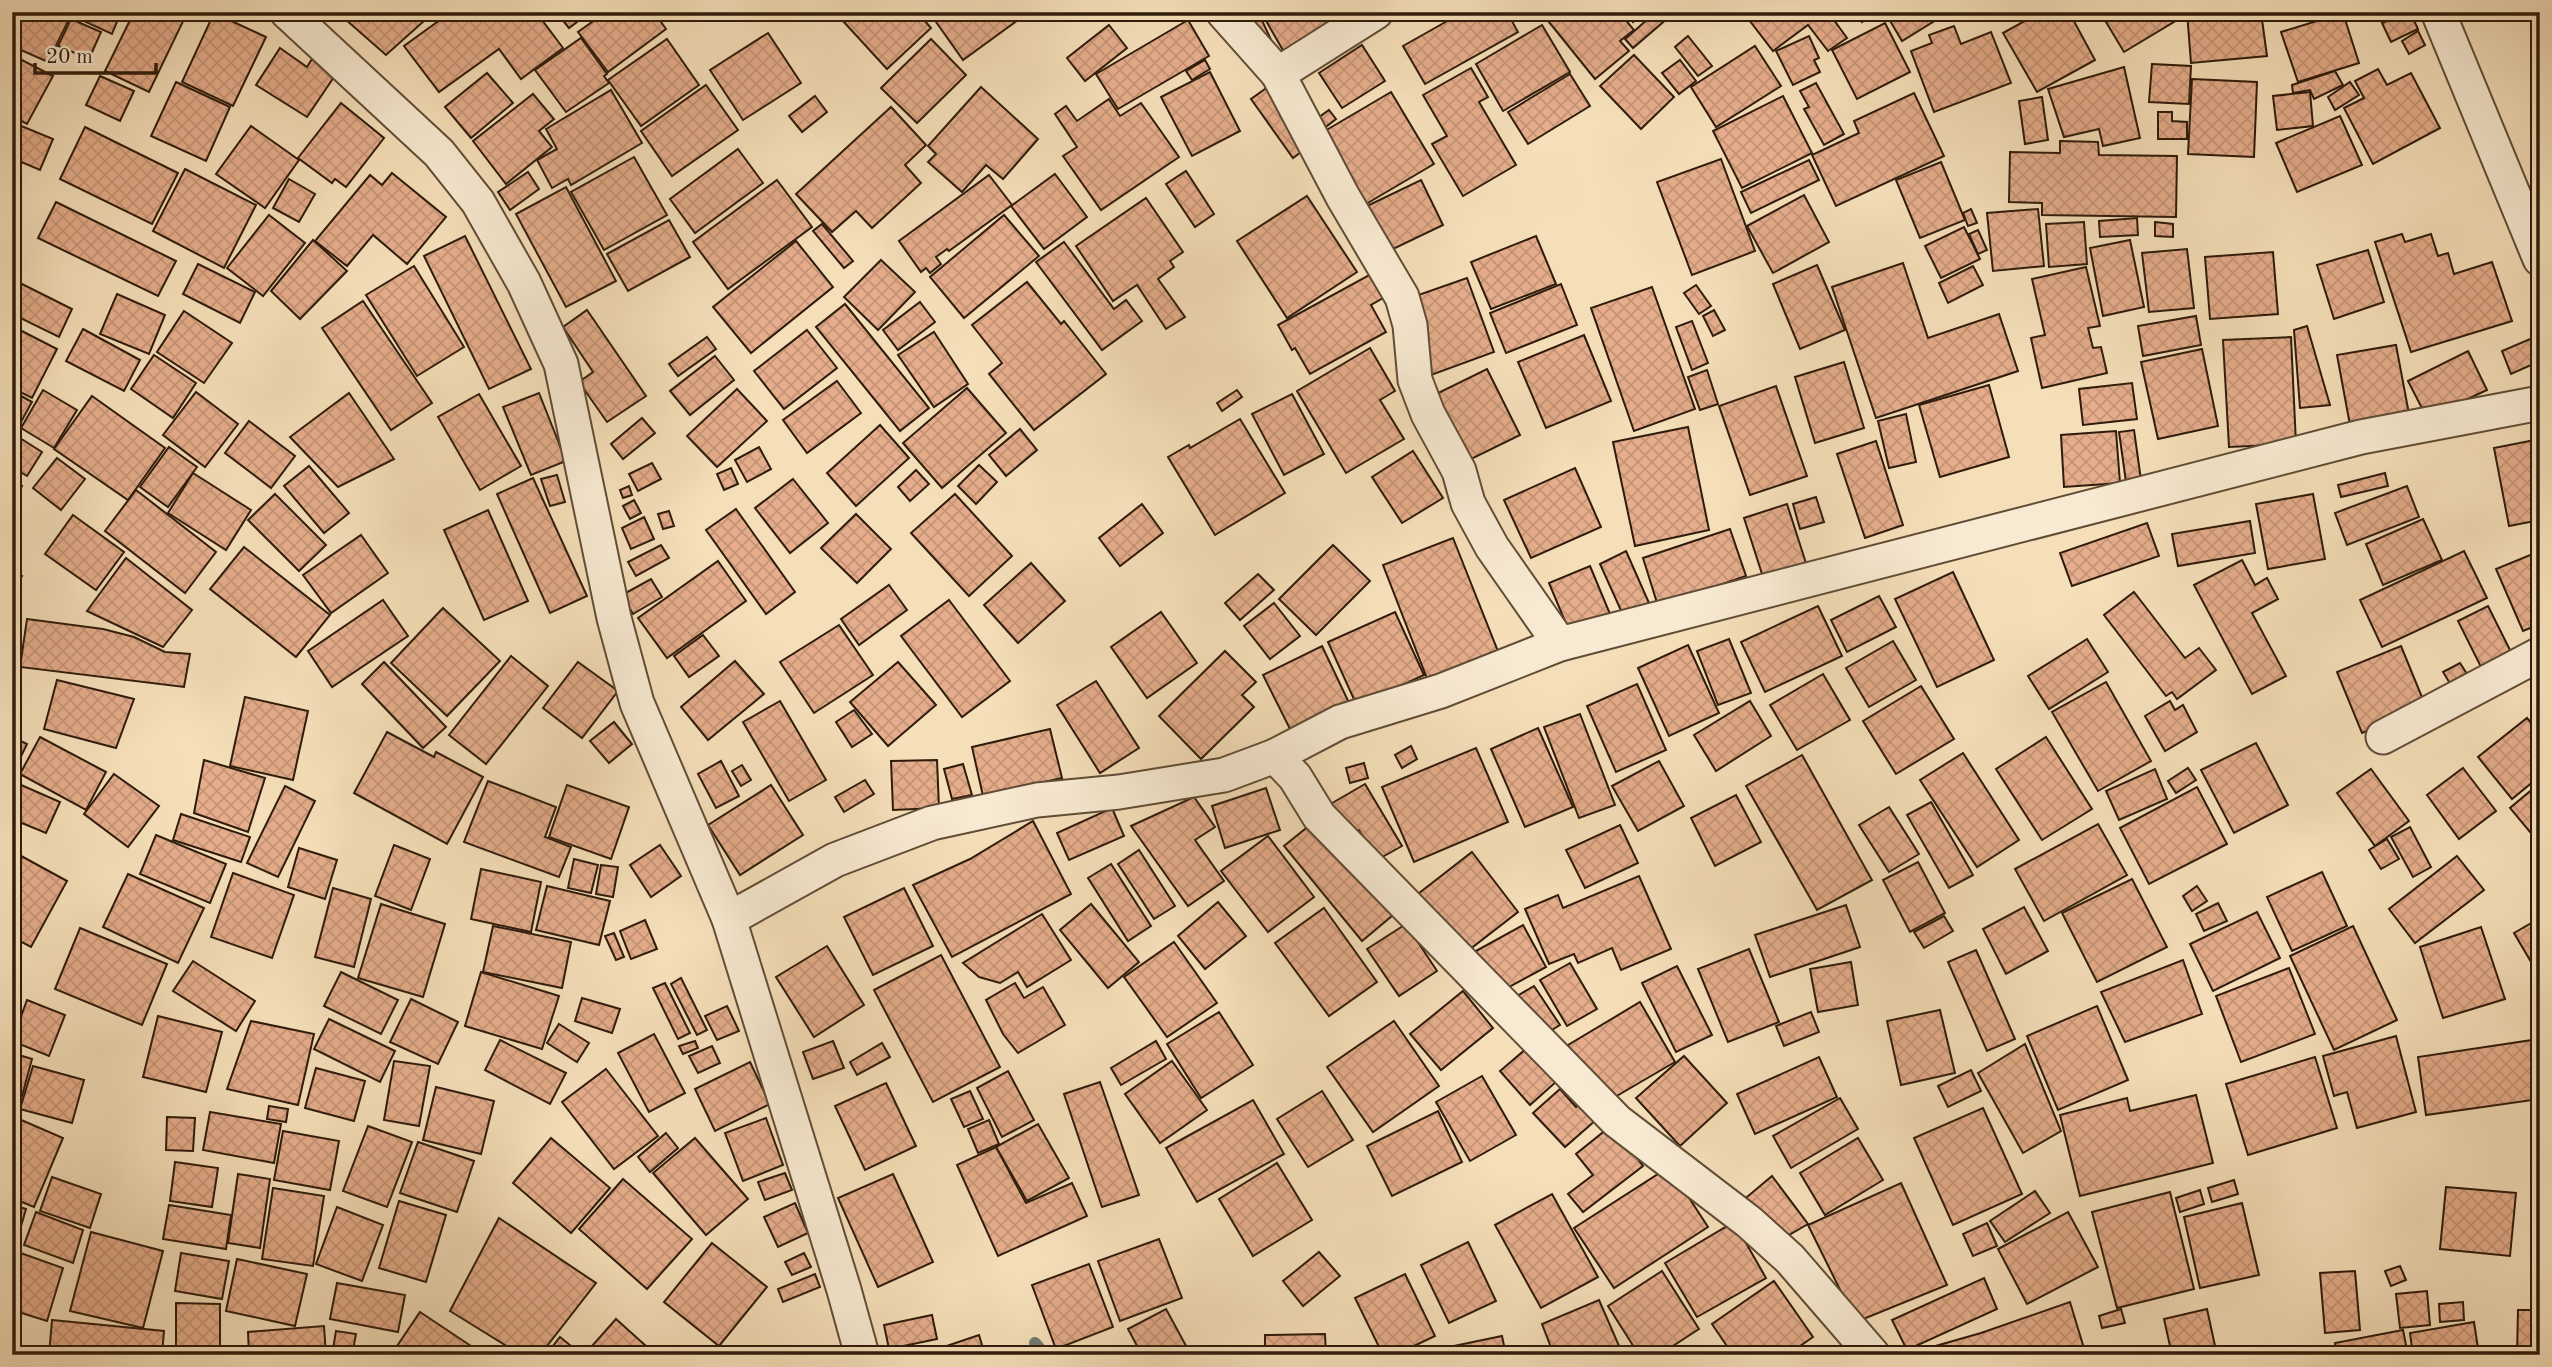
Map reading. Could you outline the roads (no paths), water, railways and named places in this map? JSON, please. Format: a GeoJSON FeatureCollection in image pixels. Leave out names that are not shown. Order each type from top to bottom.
{"type":"FeatureCollection","features":[{"type":"Feature","properties":{"kind":"street"},"geometry":{"type":"LineString","coordinates":[[288,12],[439,153],[478,202],[524,283],[561,364],[614,618],[637,703],[729,919],[862,1355]]}},
{"type":"Feature","properties":{"kind":"street"},"geometry":{"type":"LineString","coordinates":[[1223,12],[1278,74],[1343,197],[1402,297],[1410,325],[1415,380],[1428,414],[1459,471],[1468,502],[1492,547],[1560,644]]}},
{"type":"Feature","properties":{"kind":"street"},"geometry":{"type":"LineString","coordinates":[[1278,74],[1376,12]]}},
{"type":"Feature","properties":{"kind":"street"},"geometry":{"type":"LineString","coordinates":[[2438,12],[2540,259]]}},
{"type":"Feature","properties":{"kind":"street"},"geometry":{"type":"LineString","coordinates":[[729,919],[835,860],[932,823],[1037,800],[1119,792],[1224,775],[1275,756],[1340,722],[1441,691],[1560,644],[2361,437],[2540,403]]}},
{"type":"Feature","properties":{"kind":"street"},"geometry":{"type":"LineString","coordinates":[[2383,737],[2540,653]]}},
{"type":"Feature","properties":{"kind":"street"},"geometry":{"type":"LineString","coordinates":[[1275,756],[1295,777],[1319,816],[1588,1093],[1617,1121],[1749,1222],[1780,1250],[1872,1355]]}},
{"type":"Feature","properties":{"kind":"waterway"},"geometry":{"type":"LineString","coordinates":[[1035,1343],[1045,1355]]}}]}
